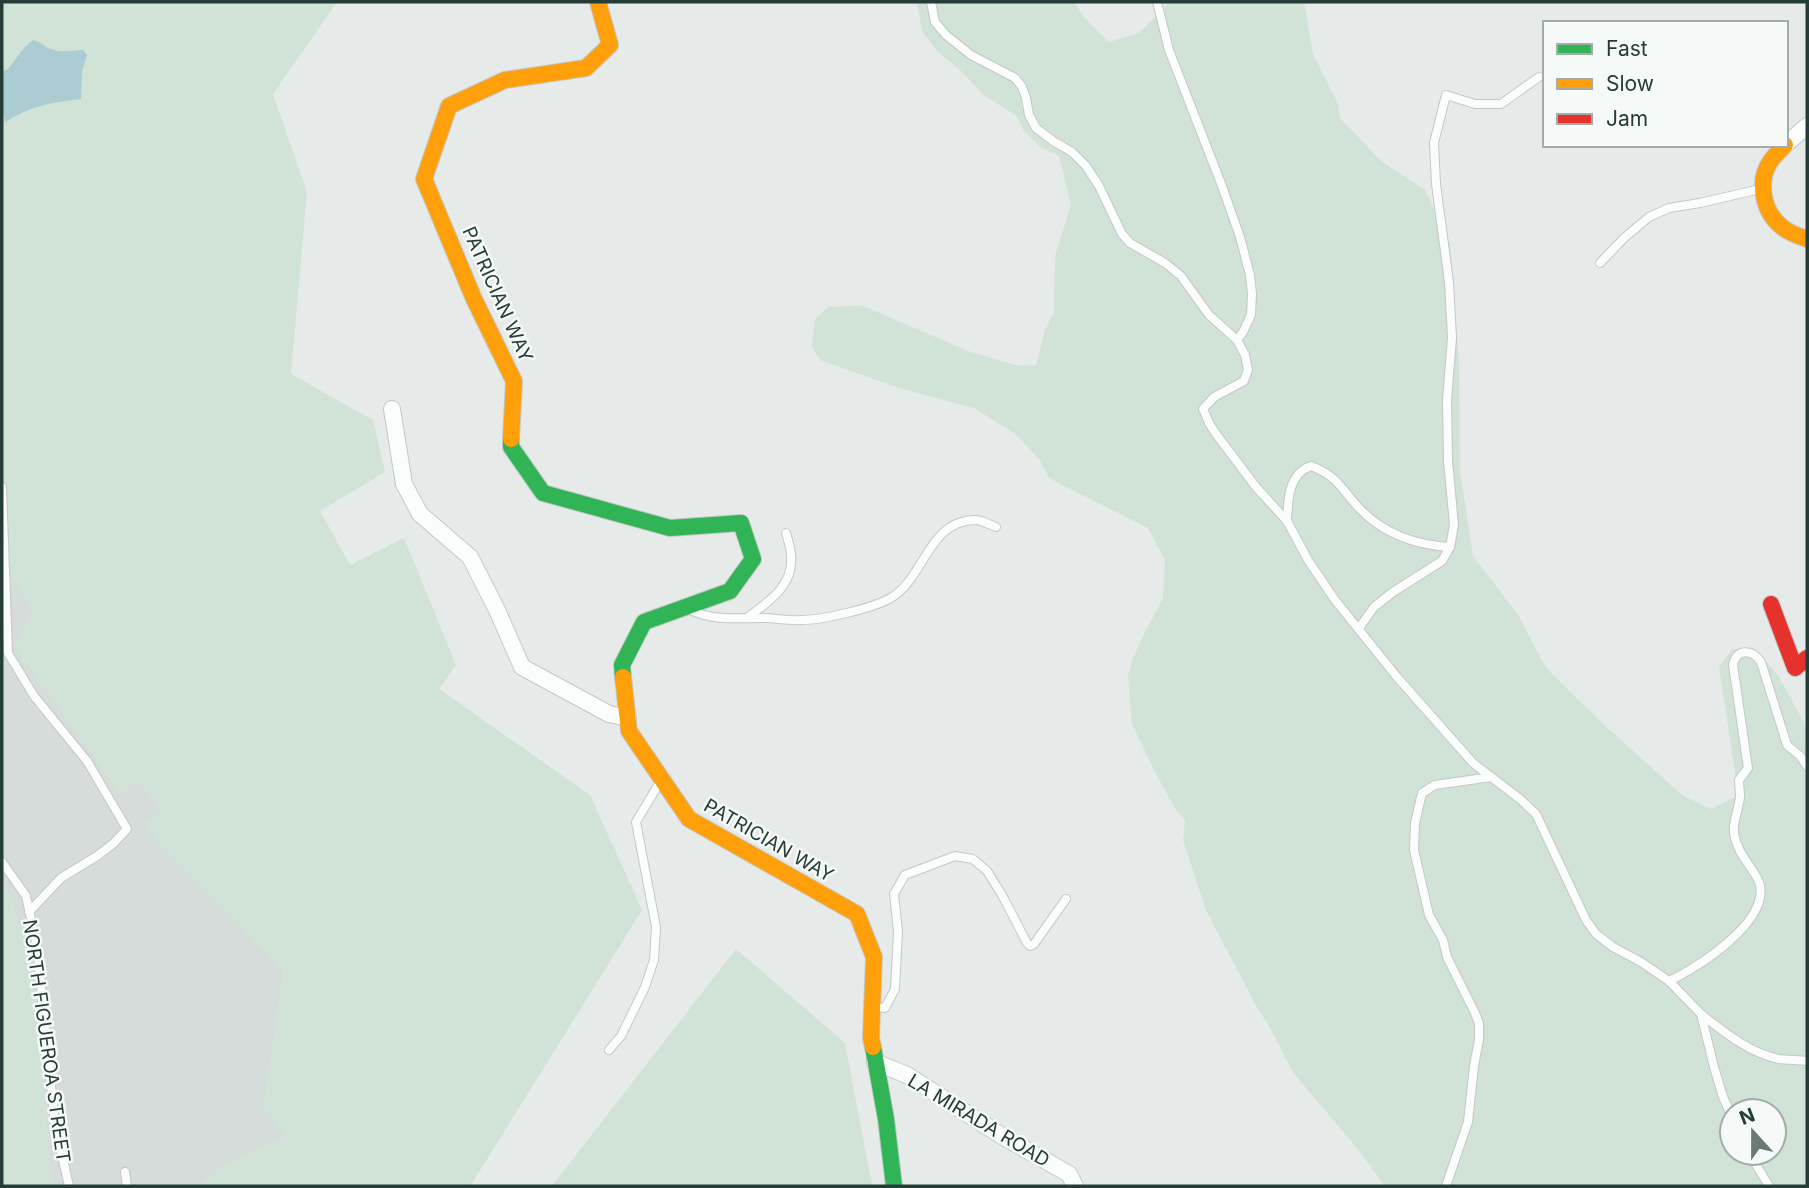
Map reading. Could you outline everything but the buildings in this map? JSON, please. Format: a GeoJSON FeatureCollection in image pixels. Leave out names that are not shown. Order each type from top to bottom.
{"type":"FeatureCollection","features":[{"type":"Feature","properties":{"kind":"street","name":"PATRICIAN WAY"},"geometry":{"type":"LineString","coordinates":[[598,2],[610,44],[586,68],[505,80],[449,106],[424,179],[474,299],[514,380],[510,447],[544,493],[670,528],[741,523],[753,559],[730,591],[643,622],[622,665],[629,731],[689,819],[857,914],[874,957],[871,1038],[886,1119],[894,1186]]}},
{"type":"Feature","properties":{"kind":"street"},"geometry":{"type":"LineString","coordinates":[[1788,143],[1807,126]]}},
{"type":"Feature","properties":{"kind":"street"},"geometry":{"type":"LineString","coordinates":[[1784,147],[1766,172],[1763,188],[1765,202],[1770,215],[1779,225],[1807,239]]}},
{"type":"Feature","properties":{"kind":"street"},"geometry":{"type":"LineString","coordinates":[[392,409],[404,484],[420,514],[470,556],[522,667],[609,714],[628,718]]}},
{"type":"Feature","properties":{"kind":"street"},"geometry":{"type":"LineString","coordinates":[[1771,604],[1794,668],[1807,658]]}},
{"type":"Feature","properties":{"kind":"street","name":"LA MIRADA ROAD"},"geometry":{"type":"LineString","coordinates":[[875,1062],[907,1075],[1002,1136],[1069,1174],[1075,1186]]}},
{"type":"Feature","properties":{"kind":"lane"},"geometry":{"type":"LineString","coordinates":[[931,2],[935,22],[946,35],[971,55],[1015,78],[1022,87],[1029,115],[1036,128],[1072,152],[1086,166],[1099,186],[1122,234],[1130,243],[1165,263],[1181,276],[1209,315],[1237,340],[1245,355],[1248,370],[1244,381],[1214,397],[1203,410],[1209,423],[1248,477],[1287,521],[1308,560],[1335,600],[1456,746],[1536,814],[1586,920],[1596,934],[1668,981],[1701,1014],[1750,1048],[1778,1058],[1807,1061]]}},
{"type":"Feature","properties":{"kind":"lane"},"geometry":{"type":"LineString","coordinates":[[1157,2],[1169,50],[1218,175],[1251,275],[1251,315],[1237,340]]}},
{"type":"Feature","properties":{"kind":"lane"},"geometry":{"type":"LineString","coordinates":[[1359,628],[1374,607],[1442,561],[1450,547],[1454,525],[1448,461],[1447,400],[1451,338],[1449,282],[1436,184],[1434,143],[1446,95],[1475,104],[1501,104],[1539,77]]}},
{"type":"Feature","properties":{"kind":"lane"},"geometry":{"type":"LineString","coordinates":[[1601,263],[1649,217],[1668,208],[1763,188]]}},
{"type":"Feature","properties":{"kind":"lane"},"geometry":{"type":"LineString","coordinates":[[1287,521],[1294,479],[1301,469],[1311,466],[1324,471],[1340,484],[1359,508],[1377,524],[1403,538],[1432,546],[1450,547]]}},
{"type":"Feature","properties":{"kind":"lane"},"geometry":{"type":"LineString","coordinates":[[2,487],[8,653],[34,696],[87,761],[127,829],[97,856],[61,878],[29,912]]}},
{"type":"Feature","properties":{"kind":"lane"},"geometry":{"type":"LineString","coordinates":[[684,607],[702,615],[729,618],[802,621],[846,614],[890,599],[909,581],[940,534],[954,525],[977,520],[996,527]]}},
{"type":"Feature","properties":{"kind":"lane"},"geometry":{"type":"LineString","coordinates":[[747,618],[774,597],[787,582],[791,570],[791,556],[786,533]]}},
{"type":"Feature","properties":{"kind":"lane"},"geometry":{"type":"LineString","coordinates":[[1668,981],[1710,958],[1755,912],[1760,901],[1759,884],[1738,851],[1734,835],[1735,813],[1740,798],[1739,780],[1748,768],[1733,666],[1735,658],[1742,652],[1756,655],[1762,662],[1787,745],[1807,766]]}},
{"type":"Feature","properties":{"kind":"lane"},"geometry":{"type":"LineString","coordinates":[[1446,1186],[1468,1122],[1479,1023],[1447,957],[1443,940],[1429,915],[1414,850],[1415,823],[1422,793],[1435,785],[1491,777]]}},
{"type":"Feature","properties":{"kind":"lane"},"geometry":{"type":"LineString","coordinates":[[609,1050],[621,1035],[645,987],[654,960],[656,927],[636,822],[662,779]]}},
{"type":"Feature","properties":{"kind":"lane"},"geometry":{"type":"LineString","coordinates":[[872,1007],[884,1007],[895,989],[898,931],[894,894],[905,875],[955,856],[973,859],[986,871],[1002,895],[1030,946],[1066,899]]}},
{"type":"Feature","properties":{"kind":"lane","name":"NORTH FIGUEROA STREET"},"geometry":{"type":"LineString","coordinates":[[3,864],[26,896],[37,946],[55,1125],[69,1186]]}},
{"type":"Feature","properties":{"kind":"lane"},"geometry":{"type":"LineString","coordinates":[[1701,1014],[1723,1097]]}},
{"type":"Feature","properties":{"kind":"lane"},"geometry":{"type":"LineString","coordinates":[[1757,1167],[1769,1186]]}},
{"type":"Feature","properties":{"kind":"lane"},"geometry":{"type":"LineString","coordinates":[[125,1172],[127,1186]]}},
{"type":"Feature","properties":{"kind":"shaded area"},"geometry":{"type":"Polygon","coordinates":[[[2,562],[34,608],[120,793],[139,780],[162,812],[144,825],[284,971],[264,1106],[286,1137],[224,1165],[200,1186],[52,1186],[30,959],[10,896],[2,883],[2,562]]]}},
{"type":"Feature","properties":{"kind":"green space"},"geometry":{"type":"Polygon","coordinates":[[[2,2],[337,2],[273,94],[307,192],[291,374],[373,420],[385,472],[320,511],[350,565],[404,538],[456,665],[439,689],[590,795],[642,910],[472,1186],[200,1186],[224,1165],[285,1137],[264,1106],[284,971],[143,825],[161,811],[139,781],[120,794],[15,648],[34,608],[2,562],[2,2]]]}},
{"type":"Feature","properties":{"kind":"green space"},"geometry":{"type":"Polygon","coordinates":[[[917,2],[1074,2],[1085,18],[1109,42],[1139,33],[1170,2],[1304,2],[1313,54],[1338,104],[1340,118],[1381,161],[1425,190],[1450,245],[1459,364],[1460,471],[1473,556],[1519,616],[1546,668],[1682,795],[1711,809],[1735,797],[1735,772],[1719,667],[1732,649],[1755,650],[1778,675],[1807,728],[1807,1186],[1385,1186],[1292,1071],[1206,910],[1183,840],[1185,821],[1157,776],[1132,724],[1128,676],[1133,658],[1163,598],[1165,561],[1148,528],[1049,478],[1039,459],[1014,433],[974,408],[902,389],[820,360],[812,346],[815,319],[828,307],[861,305],[968,351],[1015,365],[1036,366],[1044,333],[1054,312],[1055,256],[1071,205],[1059,156],[1039,146],[1024,131],[1017,116],[985,96],[938,52],[922,31],[917,2]]]}},
{"type":"Feature","properties":{"kind":"green space"},"geometry":{"type":"Polygon","coordinates":[[[2,883],[10,896],[30,959],[52,1186],[2,1186],[2,883]]]}},
{"type":"Feature","properties":{"kind":"green space"},"geometry":{"type":"Polygon","coordinates":[[[736,949],[845,1043],[872,1186],[552,1186],[736,949]]]}},
{"type":"Feature","properties":{"kind":"water"},"geometry":{"type":"Polygon","coordinates":[[[33,40],[57,51],[83,50],[87,55],[82,72],[81,99],[41,106],[5,122],[2,107],[2,71],[8,69],[33,40]]]}},
{"type":"Feature","properties":{"kind":"traffic: fast"},"geometry":{"type":"LineString","coordinates":[[511,439],[511,447],[543,493],[670,528],[741,523],[753,559],[730,591],[644,622],[622,665],[623,677]]}},
{"type":"Feature","properties":{"kind":"traffic: fast"},"geometry":{"type":"LineString","coordinates":[[873,1047],[894,1186]]}},
{"type":"Feature","properties":{"kind":"traffic: slow"},"geometry":{"type":"LineString","coordinates":[[511,439],[514,381],[474,299],[424,179],[449,106],[505,80],[586,68],[610,45],[598,2]]}},
{"type":"Feature","properties":{"kind":"traffic: slow"},"geometry":{"type":"LineString","coordinates":[[1783,147],[1766,170],[1763,187],[1766,205],[1775,221],[1782,227],[1807,239]]}},
{"type":"Feature","properties":{"kind":"traffic: slow"},"geometry":{"type":"LineString","coordinates":[[623,677],[629,731],[689,819],[857,914],[874,957],[873,1047]]}},
{"type":"Feature","properties":{"kind":"traffic: jam"},"geometry":{"type":"LineString","coordinates":[[1771,604],[1795,668],[1807,658]]}}]}
